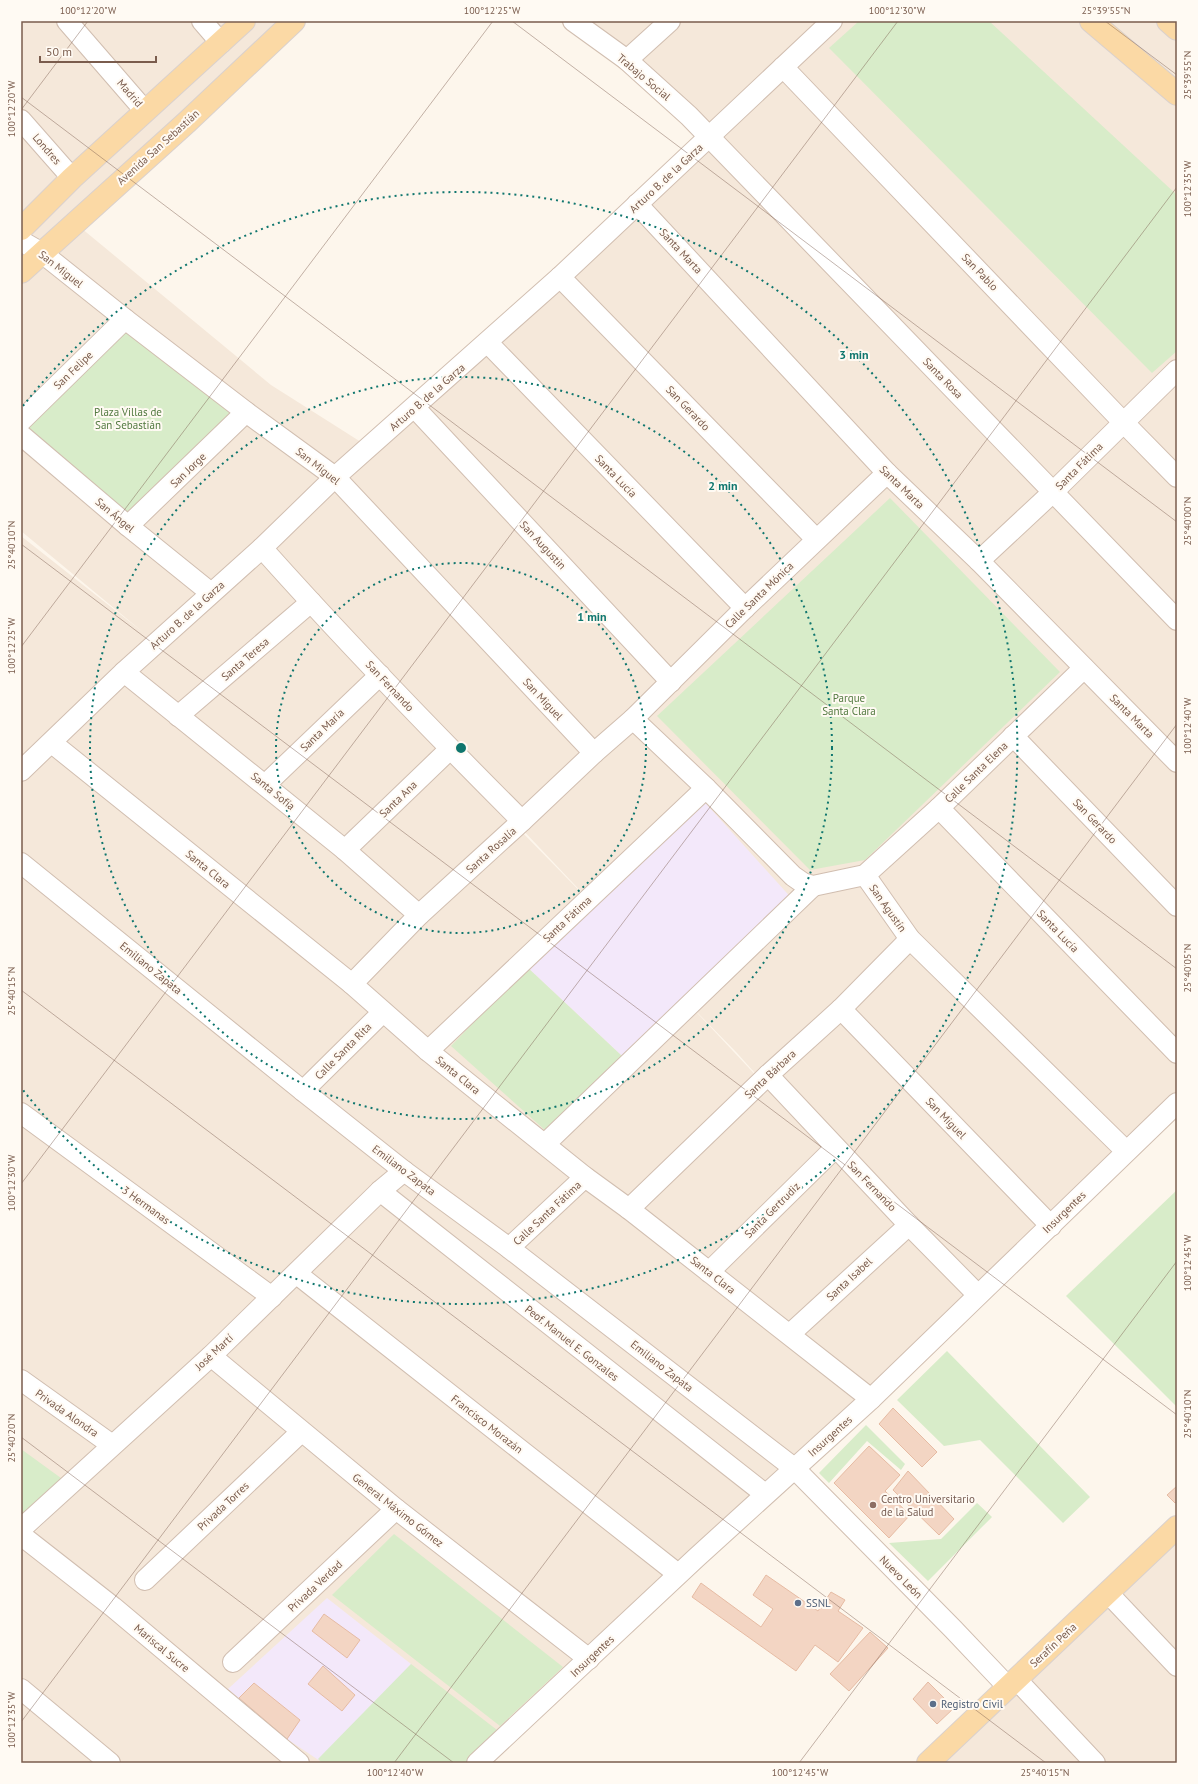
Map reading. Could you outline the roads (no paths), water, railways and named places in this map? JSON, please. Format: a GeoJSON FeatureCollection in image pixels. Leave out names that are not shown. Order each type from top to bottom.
{"type":"FeatureCollection","features":[{"type":"Feature","properties":{"kind":"main road"},"geometry":{"type":"LineString","coordinates":[[21,228],[72,178],[244,21]]}},
{"type":"Feature","properties":{"kind":"main road","name":"Avenida San Sebastián"},"geometry":{"type":"LineString","coordinates":[[21,272],[187,122],[294,21]]}},
{"type":"Feature","properties":{"kind":"main road"},"geometry":{"type":"LineString","coordinates":[[1091,21],[1177,94]]}},
{"type":"Feature","properties":{"kind":"main road"},"geometry":{"type":"LineString","coordinates":[[1168,21],[1177,29]]}},
{"type":"Feature","properties":{"kind":"main road","name":"Serafín Peña"},"geometry":{"type":"LineString","coordinates":[[928,1763],[1177,1527]]}},
{"type":"Feature","properties":{"kind":"street","name":"Madrid"},"geometry":{"type":"LineString","coordinates":[[67,21],[146,111]]}},
{"type":"Feature","properties":{"kind":"street"},"geometry":{"type":"LineString","coordinates":[[202,21],[221,43]]}},
{"type":"Feature","properties":{"kind":"street","name":"Trabajo Social"},"geometry":{"type":"LineString","coordinates":[[573,21],[627,60],[710,137]]}},
{"type":"Feature","properties":{"kind":"street"},"geometry":{"type":"LineString","coordinates":[[627,60],[670,21]]}},
{"type":"Feature","properties":{"kind":"street","name":"Arturo B. de la Garza"},"geometry":{"type":"LineString","coordinates":[[21,771],[52,743],[124,672],[262,548],[335,477],[415,408],[560,277],[832,21]]}},
{"type":"Feature","properties":{"kind":"street","name":"San Pablo"},"geometry":{"type":"LineString","coordinates":[[783,67],[1177,477]]}},
{"type":"Feature","properties":{"kind":"street","name":"Londres"},"geometry":{"type":"LineString","coordinates":[[21,120],[72,178]]}},
{"type":"Feature","properties":{"kind":"street","name":"Santa Rosa"},"geometry":{"type":"LineString","coordinates":[[710,137],[1177,620]]}},
{"type":"Feature","properties":{"kind":"street","name":"Santa Marta"},"geometry":{"type":"LineString","coordinates":[[637,204],[887,473],[979,561],[1177,762]]}},
{"type":"Feature","properties":{"kind":"street","name":"San Miguel"},"geometry":{"type":"LineString","coordinates":[[21,241],[42,253],[246,412],[335,477],[594,753]]}},
{"type":"Feature","properties":{"kind":"street","name":"San Gerardo"},"geometry":{"type":"LineString","coordinates":[[560,277],[816,540]]}},
{"type":"Feature","properties":{"kind":"street","name":"San Felipe"},"geometry":{"type":"LineString","coordinates":[[21,421],[125,319]]}},
{"type":"Feature","properties":{"kind":"street","name":"Santa Lucía"},"geometry":{"type":"LineString","coordinates":[[488,343],[745,608]]}},
{"type":"Feature","properties":{"kind":"street","name":"Santa Fátima"},"geometry":{"type":"LineString","coordinates":[[979,561],[1053,492],[1177,370]]}},
{"type":"Feature","properties":{"kind":"street","name":"San Augustin"},"geometry":{"type":"LineString","coordinates":[[415,408],[671,682]]}},
{"type":"Feature","properties":{"kind":"street","name":"San Jorge"},"geometry":{"type":"LineString","coordinates":[[128,526],[246,412]]}},
{"type":"Feature","properties":{"kind":"street","name":"San Ángel"},"geometry":{"type":"LineString","coordinates":[[21,435],[128,526],[211,593]]}},
{"type":"Feature","properties":{"kind":"street","name":"Calle Santa Mónica"},"geometry":{"type":"LineString","coordinates":[[633,719],[745,608],[887,473]]}},
{"type":"Feature","properties":{"kind":"street","name":"San Fernando"},"geometry":{"type":"LineString","coordinates":[[262,548],[450,749],[522,821]]}},
{"type":"Feature","properties":{"kind":"street","name":"Santa Teresa"},"geometry":{"type":"LineString","coordinates":[[178,716],[311,602]]}},
{"type":"Feature","properties":{"kind":"street","name":"Calle Santa Elena"},"geometry":{"type":"LineString","coordinates":[[865,874],[939,808],[1084,668]]}},
{"type":"Feature","properties":{"kind":"street","name":"Santa Sofía"},"geometry":{"type":"LineString","coordinates":[[124,672],[345,850],[419,915]]}},
{"type":"Feature","properties":{"kind":"street","name":"Santa María"},"geometry":{"type":"LineString","coordinates":[[265,785],[380,675]]}},
{"type":"Feature","properties":{"kind":"street"},"geometry":{"type":"LineString","coordinates":[[633,719],[706,788],[793,876],[803,883],[814,886]]}},
{"type":"Feature","properties":{"kind":"street","name":"Santa Rosalía"},"geometry":{"type":"LineString","coordinates":[[352,984],[419,915],[594,753],[633,719]]}},
{"type":"Feature","properties":{"kind":"street","name":"San Gerardo"},"geometry":{"type":"LineString","coordinates":[[1013,736],[1177,906]]}},
{"type":"Feature","properties":{"kind":"street","name":"Santa Clara"},"geometry":{"type":"LineString","coordinates":[[52,743],[352,984],[428,1051],[585,1177],[629,1209],[871,1399]]}},
{"type":"Feature","properties":{"kind":"street","name":"Santa Ana"},"geometry":{"type":"LineString","coordinates":[[345,850],[450,749]]}},
{"type":"Feature","properties":{"kind":"street","name":"Santa Fátima"},"geometry":{"type":"LineString","coordinates":[[428,1051],[706,788]]}},
{"type":"Feature","properties":{"kind":"street","name":"Santa Lucía"},"geometry":{"type":"LineString","coordinates":[[939,808],[1177,1053]]}},
{"type":"Feature","properties":{"kind":"street","name":"Emiliano Zapata"},"geometry":{"type":"LineString","coordinates":[[21,863],[404,1171],[509,1248],[794,1468]]}},
{"type":"Feature","properties":{"kind":"street","name":"San Agustín"},"geometry":{"type":"LineString","coordinates":[[814,886],[865,874],[910,939],[1126,1151]]}},
{"type":"Feature","properties":{"kind":"street"},"geometry":{"type":"LineString","coordinates":[[545,1144],[814,886]]}},
{"type":"Feature","properties":{"kind":"street","name":"Santa Bárbara"},"geometry":{"type":"LineString","coordinates":[[629,1209],[768,1075],[841,1009],[910,939]]}},
{"type":"Feature","properties":{"kind":"street","name":"San Miguel"},"geometry":{"type":"LineString","coordinates":[[841,1009],[1051,1226]]}},
{"type":"Feature","properties":{"kind":"street","name":"Calle Santa Rita"},"geometry":{"type":"LineString","coordinates":[[303,1091],[383,1012]]}},
{"type":"Feature","properties":{"kind":"street","name":"San Fernando"},"geometry":{"type":"LineString","coordinates":[[768,1075],[835,1148],[978,1295]]}},
{"type":"Feature","properties":{"kind":"street","name":"Insurgentes"},"geometry":{"type":"LineString","coordinates":[[477,1763],[764,1494],[871,1399],[1177,1103]]}},
{"type":"Feature","properties":{"kind":"street","name":"3 Hermanas"},"geometry":{"type":"LineString","coordinates":[[21,1113],[272,1297]]}},
{"type":"Feature","properties":{"kind":"street","name":"Santa Gertrudiz"},"geometry":{"type":"LineString","coordinates":[[709,1272],[835,1148]]}},
{"type":"Feature","properties":{"kind":"street","name":"José Martí"},"geometry":{"type":"LineString","coordinates":[[21,1529],[211,1356],[297,1274],[380,1191],[404,1171]]}},
{"type":"Feature","properties":{"kind":"street","name":"Calle Santa Fátima"},"geometry":{"type":"LineString","coordinates":[[509,1248],[585,1177]]}},
{"type":"Feature","properties":{"kind":"street","name":"Peof. Manuel E. Gonzales"},"geometry":{"type":"LineString","coordinates":[[380,1191],[764,1494]]}},
{"type":"Feature","properties":{"kind":"street","name":"Santa Isabel"},"geometry":{"type":"LineString","coordinates":[[790,1334],[909,1225]]}},
{"type":"Feature","properties":{"kind":"street","name":"Francisco Morazán"},"geometry":{"type":"LineString","coordinates":[[297,1274],[678,1574]]}},
{"type":"Feature","properties":{"kind":"street","name":"General Máximo Gómez"},"geometry":{"type":"LineString","coordinates":[[211,1356],[301,1432],[396,1509],[589,1659]]}},
{"type":"Feature","properties":{"kind":"street","name":"Privada Alondra"},"geometry":{"type":"LineString","coordinates":[[21,1380],[112,1445]]}},
{"type":"Feature","properties":{"kind":"street","name":"Privada Torres"},"geometry":{"type":"LineString","coordinates":[[144,1580],[301,1432]]}},
{"type":"Feature","properties":{"kind":"street","name":"Nuevo León"},"geometry":{"type":"LineString","coordinates":[[794,1468],[953,1629],[1012,1683],[1095,1763]]}},
{"type":"Feature","properties":{"kind":"street","name":"Privada Verdad"},"geometry":{"type":"LineString","coordinates":[[233,1662],[396,1509]]}},
{"type":"Feature","properties":{"kind":"street","name":"Mariscal Sucre"},"geometry":{"type":"LineString","coordinates":[[21,1535],[113,1607],[300,1763]]}},
{"type":"Feature","properties":{"kind":"street"},"geometry":{"type":"LineString","coordinates":[[1108,1593],[1177,1666]]}},
{"type":"Feature","properties":{"kind":"street"},"geometry":{"type":"LineString","coordinates":[[21,1689],[110,1763]]}},
{"type":"Feature","properties":{"kind":"place","name":"Centro Universitario de la Salud"},"geometry":{"type":"Point","coordinates":[873,1505]}},
{"type":"Feature","properties":{"kind":"place","name":"SSNL"},"geometry":{"type":"Point","coordinates":[798,1603]}},
{"type":"Feature","properties":{"kind":"place","name":"Registro Civil"},"geometry":{"type":"Point","coordinates":[933,1704]}},
{"type":"Feature","properties":{"kind":"park label","name":"Plaza Villas de San Sebastián"},"geometry":{"type":"Point","coordinates":[128,418]}},
{"type":"Feature","properties":{"kind":"park label","name":"Parque Santa Clara"},"geometry":{"type":"Point","coordinates":[849,704]}}]}
